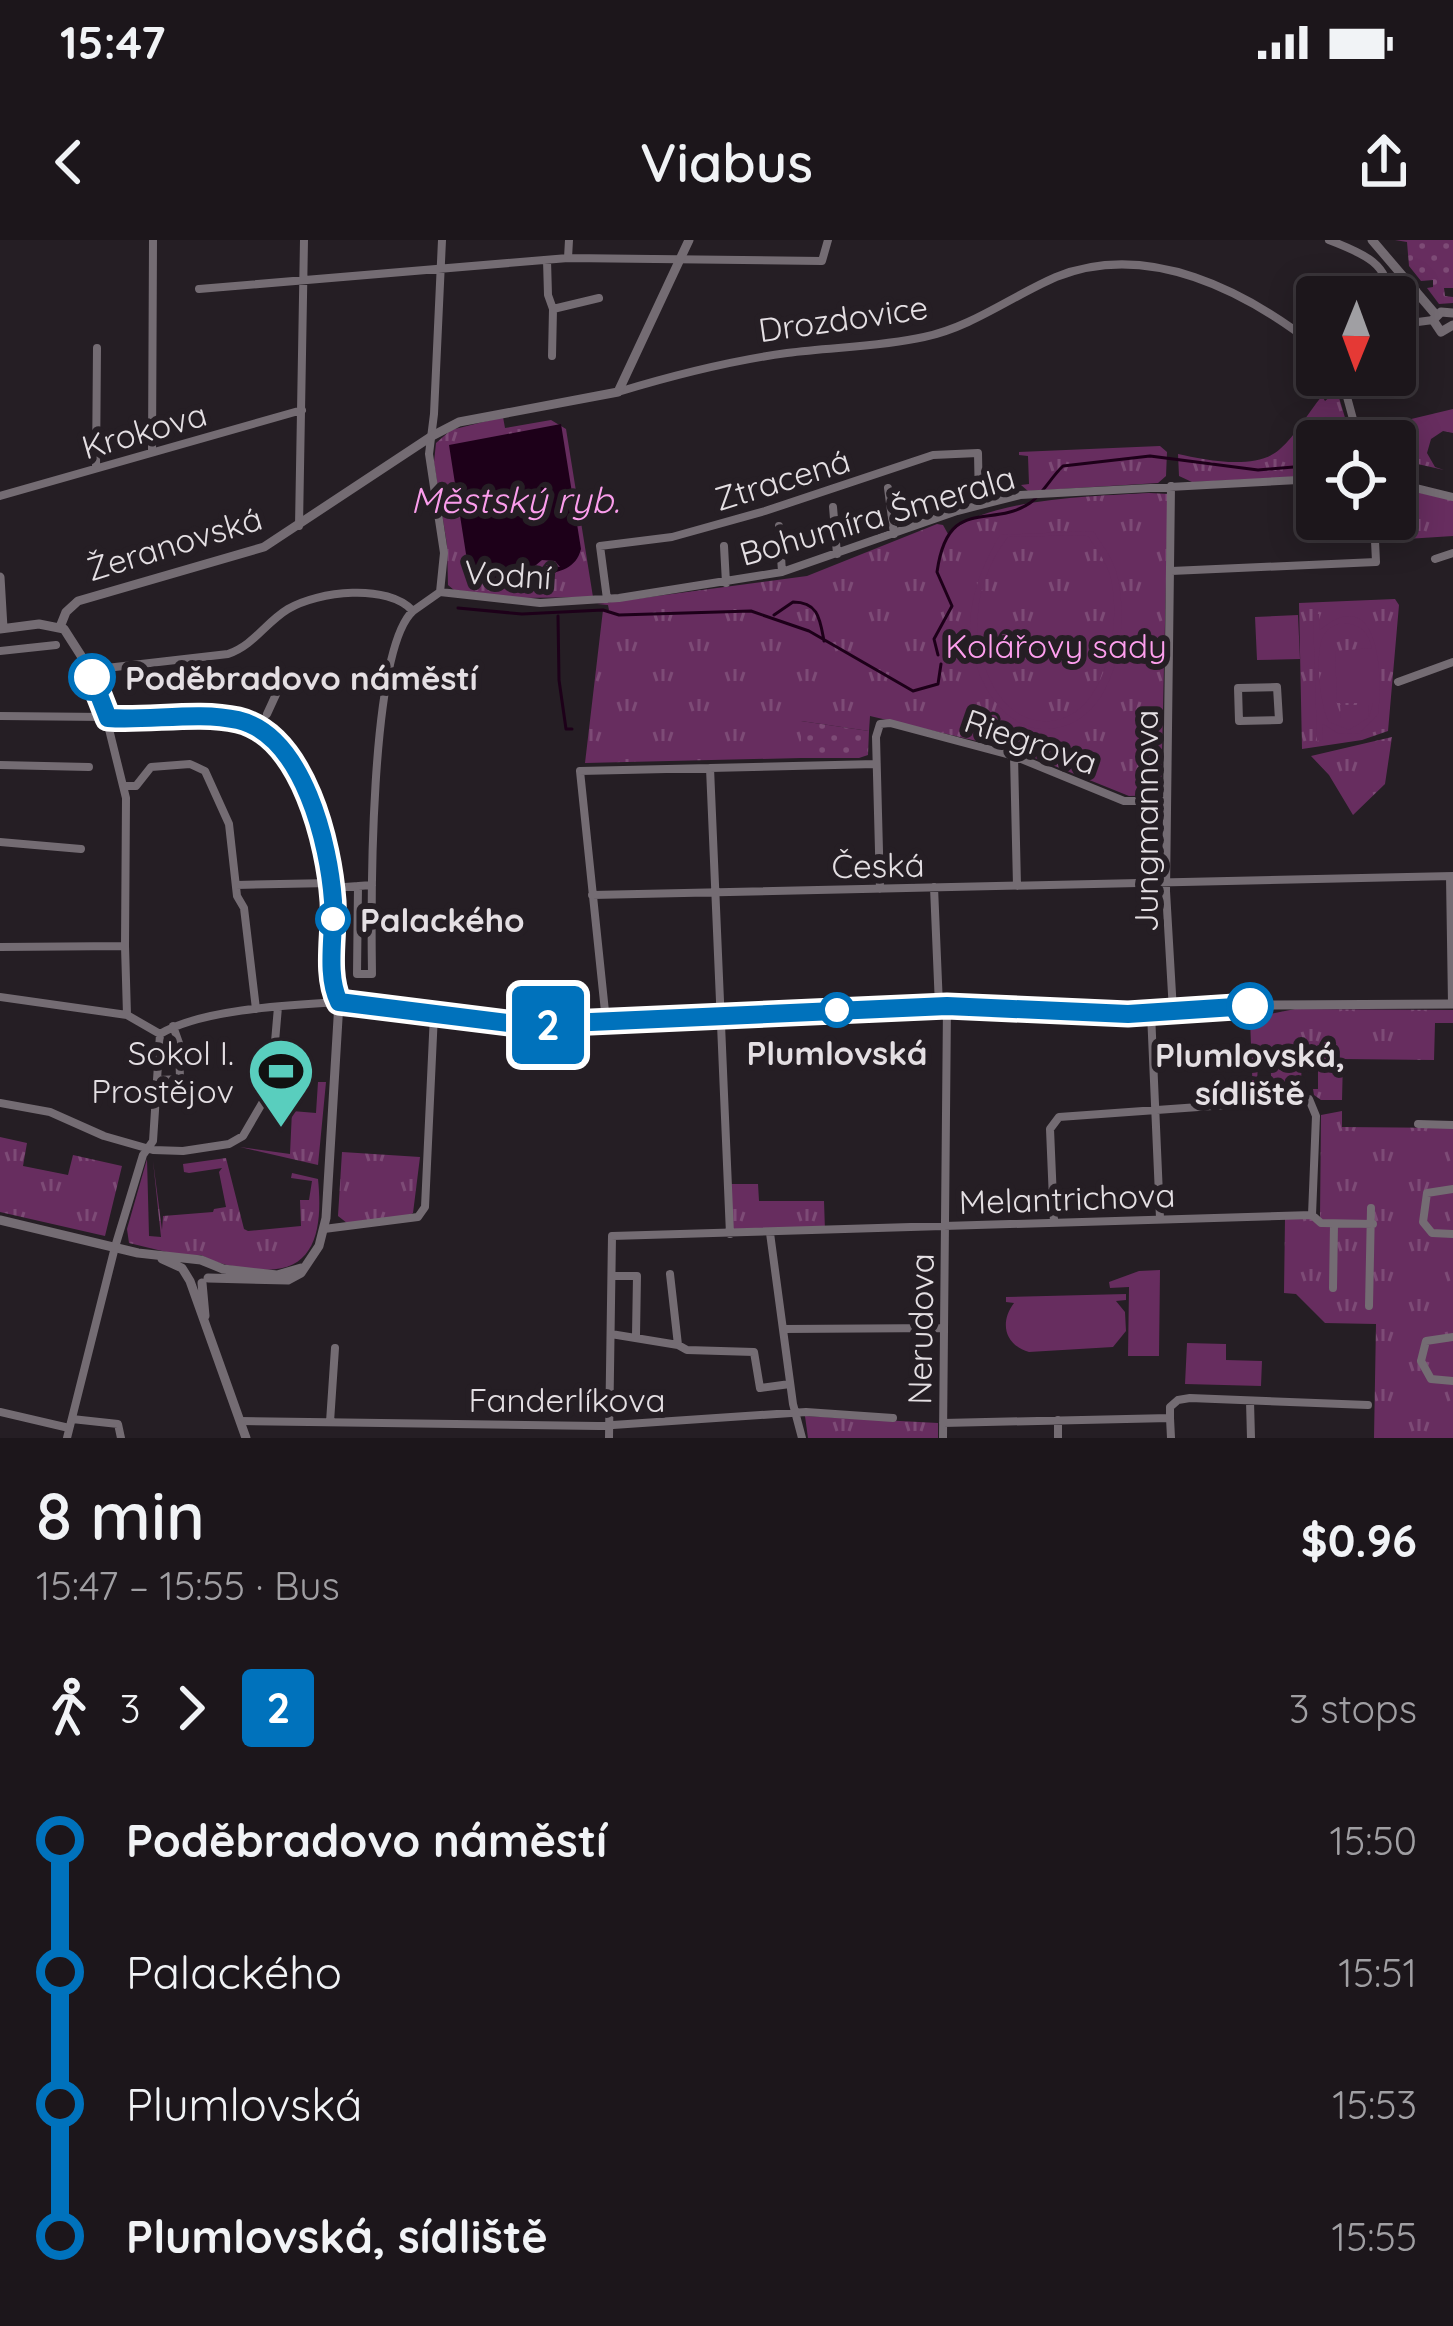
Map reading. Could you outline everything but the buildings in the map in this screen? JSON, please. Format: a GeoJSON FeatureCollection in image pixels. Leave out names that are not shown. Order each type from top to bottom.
{"type":"FeatureCollection","features":[{"type":"Feature","properties":{"kind":"main road"},"geometry":{"type":"LineString","coordinates":[[618,392],[689,240]]}},
{"type":"Feature","properties":{"kind":"main road"},"geometry":{"type":"LineString","coordinates":[[1378,242],[1404,276]]}},
{"type":"Feature","properties":{"kind":"main road"},"geometry":{"type":"LineString","coordinates":[[1416,291],[1435,318],[1436,329],[1451,324]]}},
{"type":"Feature","properties":{"kind":"main road"},"geometry":{"type":"LineString","coordinates":[[1435,318],[1451,324]]}},
{"type":"Feature","properties":{"kind":"main road","name":"Drozdovice"},"geometry":{"type":"LineString","coordinates":[[561,403],[618,392]]}},
{"type":"Feature","properties":{"kind":"main road","name":"Žeranovská"},"geometry":{"type":"LineString","coordinates":[[60,627],[66,612],[78,601],[264,548],[459,422],[561,403]]}},
{"type":"Feature","properties":{"kind":"main road"},"geometry":{"type":"LineString","coordinates":[[0,578],[2,628],[60,627],[89,670],[106,717],[262,721],[308,793],[320,826],[331,886],[332,985],[339,1002],[324,1228],[306,1266],[295,1277],[279,1282],[197,1279],[157,1256]]}},
{"type":"Feature","properties":{"kind":"main road"},"geometry":{"type":"LineString","coordinates":[[339,1002],[524,1025],[943,1006],[1151,1013],[1297,1004],[1452,1004]]}},
{"type":"Feature","properties":{"kind":"main road"},"geometry":{"type":"LineString","coordinates":[[0,1220],[157,1256],[268,1275],[306,1266]]}},
{"type":"Feature","properties":{"kind":"main road"},"geometry":{"type":"LineString","coordinates":[[195,1260],[187,1265],[197,1279],[209,1339],[246,1438]]}},
{"type":"Feature","properties":{"kind":"main road"},"geometry":{"type":"LineString","coordinates":[[197,1279],[207,1264]]}},
{"type":"Feature","properties":{"kind":"street"},"geometry":{"type":"LineString","coordinates":[[152,452],[153,240]]}},
{"type":"Feature","properties":{"kind":"street"},"geometry":{"type":"LineString","coordinates":[[299,527],[304,240]]}},
{"type":"Feature","properties":{"kind":"street"},"geometry":{"type":"LineString","coordinates":[[440,592],[445,563],[429,454],[442,240]]}},
{"type":"Feature","properties":{"kind":"street"},"geometry":{"type":"LineString","coordinates":[[568,258],[569,240]]}},
{"type":"Feature","properties":{"kind":"street"},"geometry":{"type":"LineString","coordinates":[[200,289],[568,258],[823,261],[828,240]]}},
{"type":"Feature","properties":{"kind":"street"},"geometry":{"type":"LineString","coordinates":[[1329,240],[1368,258],[1385,276]]}},
{"type":"Feature","properties":{"kind":"street"},"geometry":{"type":"LineString","coordinates":[[1368,258],[1378,242]]}},
{"type":"Feature","properties":{"kind":"street"},"geometry":{"type":"LineString","coordinates":[[547,260],[552,356]]}},
{"type":"Feature","properties":{"kind":"street","name":"Drozdovice"},"geometry":{"type":"LineString","coordinates":[[618,392],[720,363],[932,336],[1057,277],[1122,263],[1172,271],[1231,290],[1296,331]]}},
{"type":"Feature","properties":{"kind":"street"},"geometry":{"type":"LineString","coordinates":[[553,309],[599,298]]}},
{"type":"Feature","properties":{"kind":"street"},"geometry":{"type":"LineString","coordinates":[[1416,319],[1435,318]]}},
{"type":"Feature","properties":{"kind":"street"},"geometry":{"type":"LineString","coordinates":[[96,468],[97,347]]}},
{"type":"Feature","properties":{"kind":"street","name":"Krokova"},"geometry":{"type":"LineString","coordinates":[[0,496],[302,410]]}},
{"type":"Feature","properties":{"kind":"street","name":"Ztracená"},"geometry":{"type":"LineString","coordinates":[[607,599],[600,546],[672,537],[933,455],[978,453],[979,505]]}},
{"type":"Feature","properties":{"kind":"street","name":"Bohumíra Šmerala"},"geometry":{"type":"LineString","coordinates":[[595,600],[782,572],[979,505],[1029,494],[1296,480]]}},
{"type":"Feature","properties":{"kind":"street","name":"Jungmannova"},"geometry":{"type":"LineString","coordinates":[[1172,486],[1166,883],[1173,1011]]}},
{"type":"Feature","properties":{"kind":"street"},"geometry":{"type":"LineString","coordinates":[[888,488],[894,534]]}},
{"type":"Feature","properties":{"kind":"street"},"geometry":{"type":"LineString","coordinates":[[1416,488],[1450,495]]}},
{"type":"Feature","properties":{"kind":"street"},"geometry":{"type":"LineString","coordinates":[[833,507],[837,554]]}},
{"type":"Feature","properties":{"kind":"street"},"geometry":{"type":"LineString","coordinates":[[778,526],[782,572]]}},
{"type":"Feature","properties":{"kind":"street"},"geometry":{"type":"LineString","coordinates":[[1171,571],[1376,562],[1375,540]]}},
{"type":"Feature","properties":{"kind":"street"},"geometry":{"type":"LineString","coordinates":[[724,546],[726,583]]}},
{"type":"Feature","properties":{"kind":"street"},"geometry":{"type":"LineString","coordinates":[[1435,559],[1453,553]]}},
{"type":"Feature","properties":{"kind":"street","name":"Vodní"},"geometry":{"type":"LineString","coordinates":[[413,611],[440,592],[522,602],[595,600]]}},
{"type":"Feature","properties":{"kind":"street"},"geometry":{"type":"LineString","coordinates":[[89,670],[228,654],[248,645],[285,611],[306,602],[348,594],[401,600],[413,611],[400,628],[386,692],[372,886],[372,979],[357,974],[358,886]]}},
{"type":"Feature","properties":{"kind":"street"},"geometry":{"type":"LineString","coordinates":[[0,650],[56,645]]}},
{"type":"Feature","properties":{"kind":"street"},"geometry":{"type":"LineString","coordinates":[[1398,682],[1453,662]]}},
{"type":"Feature","properties":{"kind":"street"},"geometry":{"type":"LineString","coordinates":[[262,721],[284,677]]}},
{"type":"Feature","properties":{"kind":"street"},"geometry":{"type":"LineString","coordinates":[[1277,687],[1279,720],[1239,721],[1238,688],[1277,687]]}},
{"type":"Feature","properties":{"kind":"street"},"geometry":{"type":"LineString","coordinates":[[0,716],[106,717],[130,786],[127,1015]]}},
{"type":"Feature","properties":{"kind":"street","name":"Riegrova"},"geometry":{"type":"LineString","coordinates":[[876,764],[880,724],[890,723],[1014,756],[1124,801],[1167,801]]}},
{"type":"Feature","properties":{"kind":"street"},"geometry":{"type":"LineString","coordinates":[[1014,756],[1017,886]]}},
{"type":"Feature","properties":{"kind":"street"},"geometry":{"type":"LineString","coordinates":[[0,764],[89,767]]}},
{"type":"Feature","properties":{"kind":"street"},"geometry":{"type":"LineString","coordinates":[[130,786],[151,767],[190,764],[206,771],[229,824],[256,1009]]}},
{"type":"Feature","properties":{"kind":"street"},"geometry":{"type":"LineString","coordinates":[[606,1021],[578,775],[586,769],[876,764],[880,889]]}},
{"type":"Feature","properties":{"kind":"street"},"geometry":{"type":"LineString","coordinates":[[710,767],[730,1234]]}},
{"type":"Feature","properties":{"kind":"street"},"geometry":{"type":"LineString","coordinates":[[0,842],[81,849]]}},
{"type":"Feature","properties":{"kind":"street"},"geometry":{"type":"LineString","coordinates":[[1452,876],[1452,1004]]}},
{"type":"Feature","properties":{"kind":"street","name":"Česká"},"geometry":{"type":"LineString","coordinates":[[592,895],[1452,876]]}},
{"type":"Feature","properties":{"kind":"street"},"geometry":{"type":"LineString","coordinates":[[236,885],[372,886]]}},
{"type":"Feature","properties":{"kind":"street","name":"Nerudova"},"geometry":{"type":"LineString","coordinates":[[934,887],[943,1006],[943,1438]]}},
{"type":"Feature","properties":{"kind":"street"},"geometry":{"type":"LineString","coordinates":[[0,947],[125,946]]}},
{"type":"Feature","properties":{"kind":"street"},"geometry":{"type":"LineString","coordinates":[[0,998],[127,1015],[160,1034]]}},
{"type":"Feature","properties":{"kind":"street"},"geometry":{"type":"LineString","coordinates":[[160,1034],[173,1026],[256,1009],[339,1002]]}},
{"type":"Feature","properties":{"kind":"street"},"geometry":{"type":"LineString","coordinates":[[0,1103],[50,1112],[148,1149],[183,1151],[224,1145],[243,1136],[272,1082],[278,1007]]}},
{"type":"Feature","properties":{"kind":"street"},"geometry":{"type":"LineString","coordinates":[[1151,1013],[1160,1218]]}},
{"type":"Feature","properties":{"kind":"street"},"geometry":{"type":"LineString","coordinates":[[324,1228],[418,1217],[425,1207],[434,1014]]}},
{"type":"Feature","properties":{"kind":"street"},"geometry":{"type":"LineString","coordinates":[[159,1081],[180,1079],[173,1026]]}},
{"type":"Feature","properties":{"kind":"street"},"geometry":{"type":"LineString","coordinates":[[70,1428],[115,1247],[153,1141],[160,1034]]}},
{"type":"Feature","properties":{"kind":"street"},"geometry":{"type":"LineString","coordinates":[[1054,1222],[1054,1120],[1309,1099],[1315,1107],[1312,1214],[1321,1223],[1373,1224]]}},
{"type":"Feature","properties":{"kind":"street"},"geometry":{"type":"LineString","coordinates":[[1418,1124],[1453,1125]]}},
{"type":"Feature","properties":{"kind":"street"},"geometry":{"type":"LineString","coordinates":[[1453,1189],[1427,1193],[1424,1223],[1432,1233],[1453,1234]]}},
{"type":"Feature","properties":{"kind":"street"},"geometry":{"type":"LineString","coordinates":[[1370,1306],[1371,1208]]}},
{"type":"Feature","properties":{"kind":"street","name":"Melantrichova"},"geometry":{"type":"LineString","coordinates":[[613,1276],[613,1236],[771,1236],[1312,1214]]}},
{"type":"Feature","properties":{"kind":"street"},"geometry":{"type":"LineString","coordinates":[[1333,1288],[1334,1224]]}},
{"type":"Feature","properties":{"kind":"street"},"geometry":{"type":"LineString","coordinates":[[771,1236],[790,1384],[802,1438]]}},
{"type":"Feature","properties":{"kind":"street"},"geometry":{"type":"LineString","coordinates":[[670,1274],[678,1345]]}},
{"type":"Feature","properties":{"kind":"street"},"geometry":{"type":"LineString","coordinates":[[609,1438],[613,1276],[637,1276],[636,1335]]}},
{"type":"Feature","properties":{"kind":"street"},"geometry":{"type":"LineString","coordinates":[[783,1329],[944,1328]]}},
{"type":"Feature","properties":{"kind":"street"},"geometry":{"type":"LineString","coordinates":[[611,1334],[636,1335],[687,1350],[754,1352],[760,1388],[790,1384]]}},
{"type":"Feature","properties":{"kind":"street"},"geometry":{"type":"LineString","coordinates":[[1453,1337],[1426,1341],[1421,1364],[1430,1378],[1453,1381]]}},
{"type":"Feature","properties":{"kind":"street"},"geometry":{"type":"LineString","coordinates":[[330,1422],[335,1348]]}},
{"type":"Feature","properties":{"kind":"street"},"geometry":{"type":"LineString","coordinates":[[1171,1438],[1170,1407],[1178,1400],[1368,1405]]}},
{"type":"Feature","properties":{"kind":"street"},"geometry":{"type":"LineString","coordinates":[[1250,1401],[1251,1438]]}},
{"type":"Feature","properties":{"kind":"street"},"geometry":{"type":"LineString","coordinates":[[0,1412],[70,1428],[118,1424],[122,1438]]}},
{"type":"Feature","properties":{"kind":"street","name":"Fanderlíkova"},"geometry":{"type":"LineString","coordinates":[[240,1421],[608,1426],[796,1414],[893,1418]]}},
{"type":"Feature","properties":{"kind":"street"},"geometry":{"type":"LineString","coordinates":[[943,1423],[1170,1418]]}},
{"type":"Feature","properties":{"kind":"street"},"geometry":{"type":"LineString","coordinates":[[1058,1420],[1058,1438]]}},
{"type":"Feature","properties":{"kind":"green space"},"geometry":{"type":"Polygon","coordinates":[[[1395,240],[1453,240],[1453,288],[1444,288],[1453,303],[1439,304],[1427,288],[1433,287],[1433,280],[1421,281],[1409,266],[1407,242],[1395,240]]]}},
{"type":"Feature","properties":{"kind":"green space"},"geometry":{"type":"Polygon","coordinates":[[[1322,396],[1325,401],[1338,396],[1346,420],[1304,420],[1322,396]]]}},
{"type":"Feature","properties":{"kind":"green space"},"geometry":{"type":"Polygon","coordinates":[[[1453,409],[1453,433],[1443,431],[1431,439],[1427,453],[1435,467],[1444,470],[1416,464],[1416,420],[1407,420],[1453,409]]]}},
{"type":"Feature","properties":{"kind":"green space","name":"Městský ryb."},"geometry":{"type":"Polygon","coordinates":[[[503,417],[505,428],[551,420],[566,429],[593,597],[519,598],[454,590],[448,585],[436,443],[451,430],[503,417]]]}},
{"type":"Feature","properties":{"kind":"green space"},"geometry":{"type":"Polygon","coordinates":[[[1296,430],[1296,477],[1192,482],[1179,476],[1178,454],[1245,462],[1270,456],[1296,430]]]}},
{"type":"Feature","properties":{"kind":"green space"},"geometry":{"type":"Polygon","coordinates":[[[1160,446],[1167,452],[1166,476],[1158,483],[1028,491],[1021,485],[1029,484],[1028,456],[1019,452],[1160,446]]]}},
{"type":"Feature","properties":{"kind":"green space"},"geometry":{"type":"Polygon","coordinates":[[[1416,492],[1453,500],[1453,536],[1416,538],[1416,492]]]}},
{"type":"Feature","properties":{"kind":"green space","name":"Kolářovy sady"},"geometry":{"type":"Polygon","coordinates":[[[1168,494],[1161,795],[1129,796],[1015,750],[870,716],[869,731],[801,721],[801,758],[585,763],[603,610],[609,610],[608,605],[597,604],[807,576],[937,524],[948,534],[965,522],[1015,506],[1168,494]]]}},
{"type":"Feature","properties":{"kind":"green space"},"geometry":{"type":"Polygon","coordinates":[[[1093,531],[1114,566],[1122,617],[1114,668],[1090,710],[1072,723],[1048,729],[1012,718],[986,688],[978,669],[972,650],[971,612],[982,572],[1000,535],[1093,531]],[[1087,535],[1008,537],[988,572],[978,613],[984,664],[1000,696],[1025,717],[1064,718],[1082,707],[1105,667],[1113,595],[1108,570],[1087,535]]]}},
{"type":"Feature","properties":{"kind":"green space"},"geometry":{"type":"Polygon","coordinates":[[[1395,599],[1399,605],[1388,731],[1302,749],[1299,603],[1395,599]]]}},
{"type":"Feature","properties":{"kind":"green space"},"geometry":{"type":"Polygon","coordinates":[[[1313,614],[1319,614],[1320,630],[1340,618],[1355,617],[1366,625],[1378,658],[1378,714],[1360,733],[1339,734],[1323,724],[1322,740],[1317,741],[1313,614]],[[1340,623],[1324,635],[1319,665],[1329,722],[1349,730],[1368,718],[1341,718],[1340,705],[1368,705],[1369,717],[1373,703],[1337,703],[1335,651],[1372,648],[1365,632],[1340,623]]]}},
{"type":"Feature","properties":{"kind":"green space"},"geometry":{"type":"Polygon","coordinates":[[[1298,615],[1300,659],[1257,660],[1255,617],[1298,615]]]}},
{"type":"Feature","properties":{"kind":"green space"},"geometry":{"type":"Polygon","coordinates":[[[801,721],[869,731],[868,755],[801,758],[801,721]]]}},
{"type":"Feature","properties":{"kind":"green space"},"geometry":{"type":"Polygon","coordinates":[[[1392,737],[1385,784],[1353,815],[1329,775],[1311,756],[1392,737]]]}},
{"type":"Feature","properties":{"kind":"green space"},"geometry":{"type":"Polygon","coordinates":[[[1295,1009],[1453,1010],[1453,1023],[1435,1023],[1434,1060],[1343,1059],[1342,1100],[1321,1100],[1314,1095],[1318,1048],[1302,1048],[1301,1088],[1306,1089],[1301,1096],[1272,1097],[1270,1054],[1258,1054],[1257,1089],[1262,1093],[1253,1097],[1250,1018],[1295,1009]]]}},
{"type":"Feature","properties":{"kind":"green space"},"geometry":{"type":"Polygon","coordinates":[[[318,1082],[326,1082],[318,1165],[240,1147],[290,1154],[292,1111],[316,1113],[318,1082]]]}},
{"type":"Feature","properties":{"kind":"green space"},"geometry":{"type":"Polygon","coordinates":[[[1342,1111],[1342,1127],[1453,1128],[1453,1438],[1374,1438],[1376,1324],[1325,1323],[1296,1294],[1284,1293],[1285,1219],[1320,1218],[1321,1115],[1342,1111]]]}},
{"type":"Feature","properties":{"kind":"green space"},"geometry":{"type":"Polygon","coordinates":[[[0,1137],[27,1143],[23,1166],[68,1175],[73,1155],[122,1166],[105,1236],[0,1212],[0,1137]]]}},
{"type":"Feature","properties":{"kind":"green space"},"geometry":{"type":"Polygon","coordinates":[[[342,1152],[420,1157],[413,1213],[347,1223],[338,1216],[342,1152]]]}},
{"type":"Feature","properties":{"kind":"green space"},"geometry":{"type":"Polygon","coordinates":[[[226,1158],[248,1231],[301,1226],[300,1200],[309,1200],[312,1181],[291,1178],[292,1173],[318,1179],[316,1231],[303,1257],[292,1265],[256,1269],[129,1243],[127,1229],[147,1159],[149,1236],[161,1237],[153,1161],[162,1230],[163,1216],[226,1207],[222,1168],[189,1173],[184,1172],[183,1164],[226,1158]]]}},
{"type":"Feature","properties":{"kind":"green space"},"geometry":{"type":"Polygon","coordinates":[[[728,1184],[758,1184],[759,1201],[824,1201],[825,1231],[730,1234],[728,1184]]]}},
{"type":"Feature","properties":{"kind":"green space"},"geometry":{"type":"Polygon","coordinates":[[[1160,1270],[1159,1356],[1128,1356],[1129,1287],[1110,1288],[1109,1282],[1139,1271],[1160,1270]]]}},
{"type":"Feature","properties":{"kind":"green space"},"geometry":{"type":"Polygon","coordinates":[[[1126,1294],[1126,1300],[1116,1301],[1125,1312],[1126,1331],[1113,1347],[1029,1352],[1014,1344],[1007,1332],[1014,1303],[1006,1302],[1006,1297],[1126,1294]]]}},
{"type":"Feature","properties":{"kind":"green space"},"geometry":{"type":"Polygon","coordinates":[[[1187,1343],[1226,1344],[1226,1360],[1262,1361],[1261,1386],[1185,1384],[1187,1343]]]}},
{"type":"Feature","properties":{"kind":"green space"},"geometry":{"type":"Polygon","coordinates":[[[805,1416],[938,1423],[938,1438],[808,1438],[805,1416]]]}},
{"type":"Feature","properties":{"kind":"water","name":"Městský ryb."},"geometry":{"type":"Polygon","coordinates":[[[561,424],[579,556],[566,568],[542,576],[538,569],[560,567],[555,561],[542,560],[524,575],[484,580],[466,554],[449,445],[561,424]]]}},
{"type":"Feature","properties":{"kind":"waterway"},"geometry":{"type":"LineString","coordinates":[[938,655],[934,639],[952,606],[937,572],[951,532],[973,518],[1015,511],[1030,503],[1063,466],[1150,456],[1258,470],[1296,467]]}},
{"type":"Feature","properties":{"kind":"waterway"},"geometry":{"type":"LineString","coordinates":[[774,615],[793,602],[808,605],[817,614],[824,641]]}},
{"type":"Feature","properties":{"kind":"waterway"},"geometry":{"type":"LineString","coordinates":[[458,608],[522,614],[603,610],[619,615],[751,611],[809,631],[913,691],[938,684],[941,664]]}},
{"type":"Feature","properties":{"kind":"waterway"},"geometry":{"type":"LineString","coordinates":[[558,616],[559,680],[566,729],[572,729]]}},
{"type":"Feature","properties":{"kind":"bus line","name":"2"},"geometry":{"type":"LineString","coordinates":[[92,677],[108,718],[240,721],[265,735],[286,757],[308,793],[323,839],[333,907],[332,985],[339,1002],[524,1025],[947,1006],[1128,1014],[1250,1006]]}},
{"type":"Feature","properties":{"kind":"place","name":"Poděbradovo náměstí"},"geometry":{"type":"Point","coordinates":[92,677]}},
{"type":"Feature","properties":{"kind":"place","name":"Palackého"},"geometry":{"type":"Point","coordinates":[333,919]}},
{"type":"Feature","properties":{"kind":"place","name":"Plumlovská, sídliště"},"geometry":{"type":"Point","coordinates":[1250,1006]}},
{"type":"Feature","properties":{"kind":"place","name":"Plumlovská"},"geometry":{"type":"Point","coordinates":[837,1010]}},
{"type":"Feature","properties":{"kind":"place","name":"Sokol I. Prostějov"},"geometry":{"type":"Point","coordinates":[281,1130]}}]}
